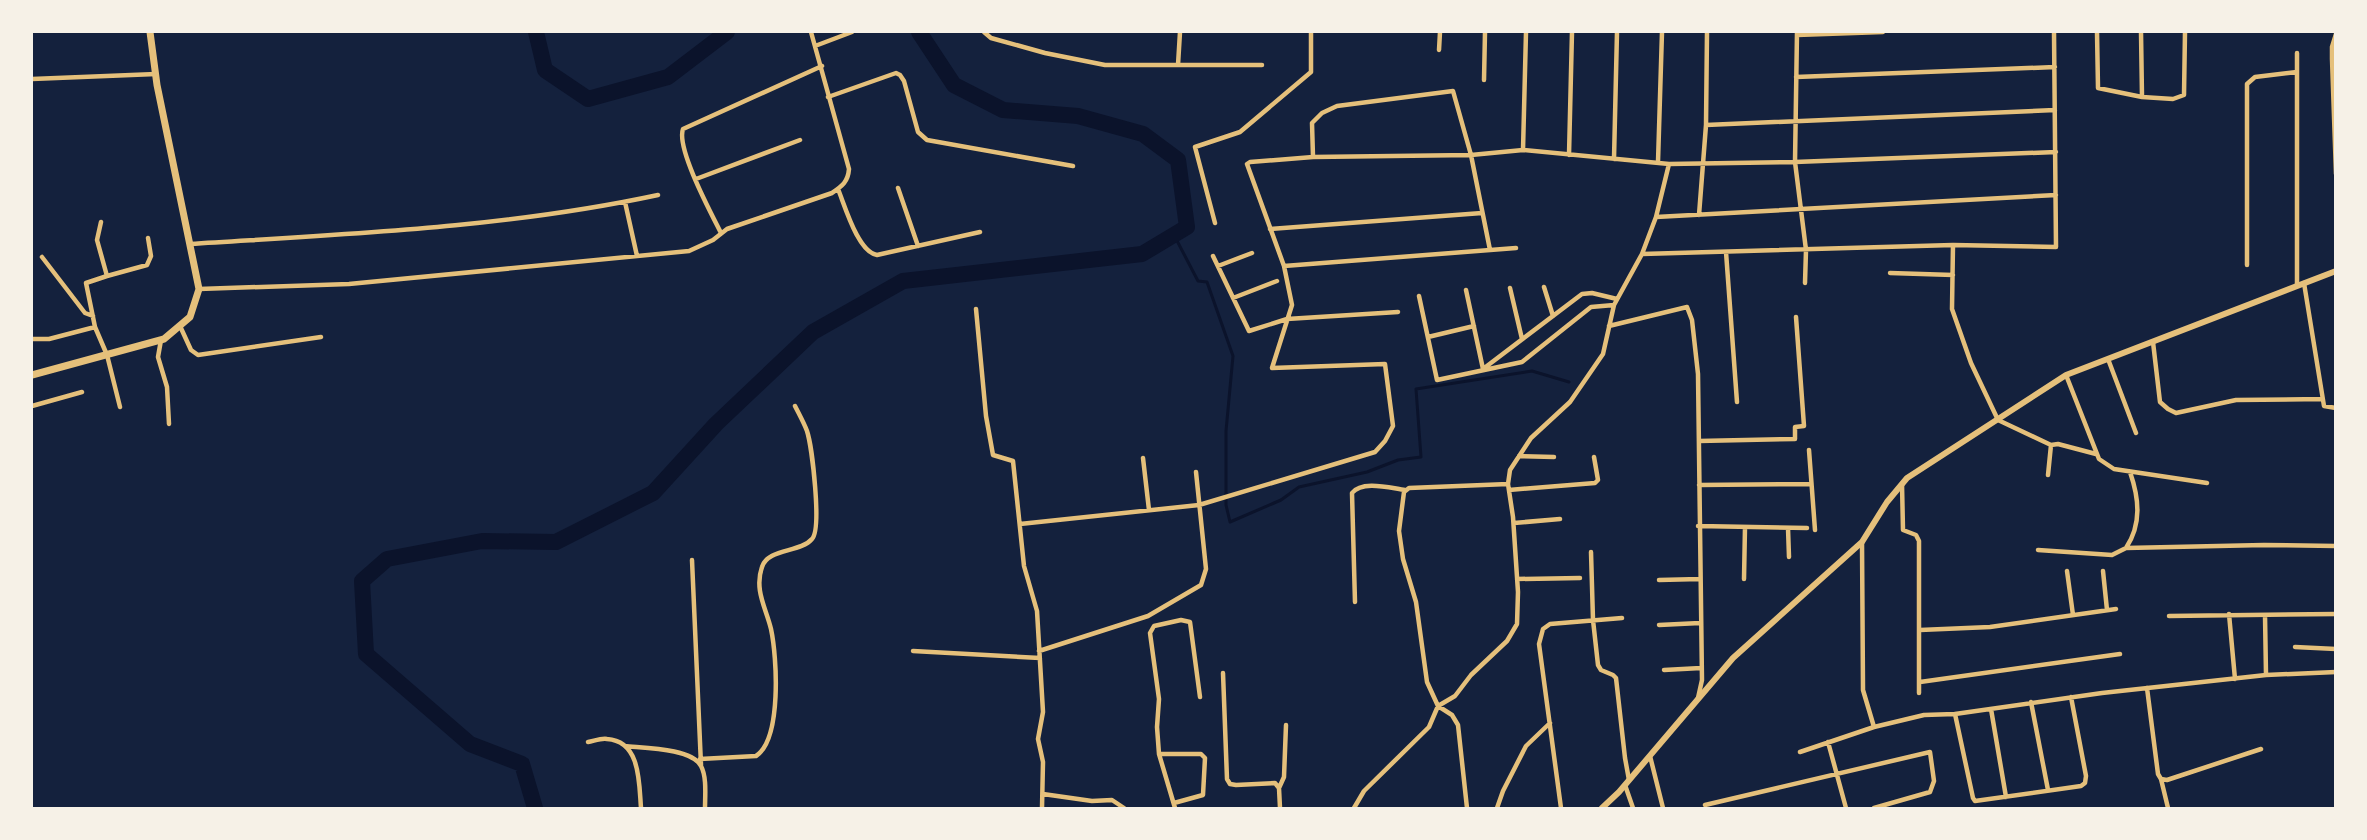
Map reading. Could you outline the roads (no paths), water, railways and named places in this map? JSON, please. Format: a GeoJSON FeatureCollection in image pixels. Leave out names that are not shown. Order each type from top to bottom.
{"type":"FeatureCollection","features":[{"type":"Feature","properties":{"kind":"main road"},"geometry":{"type":"LineString","coordinates":[[32,375],[161,340],[190,317],[199,290],[156,74],[150,32]]}},
{"type":"Feature","properties":{"kind":"street"},"geometry":{"type":"LineString","coordinates":[[199,290],[350,284],[689,251],[714,240],[727,229],[832,193],[844,185],[849,169],[811,32]]}},
{"type":"Feature","properties":{"kind":"street"},"geometry":{"type":"LineString","coordinates":[[815,46],[852,32]]}},
{"type":"Feature","properties":{"kind":"street"},"geometry":{"type":"LineString","coordinates":[[984,32],[991,38],[1045,54],[1105,65],[1262,65]]}},
{"type":"Feature","properties":{"kind":"street"},"geometry":{"type":"LineString","coordinates":[[1178,65],[1180,32]]}},
{"type":"Feature","properties":{"kind":"street"},"geometry":{"type":"LineString","coordinates":[[1215,223],[1195,147],[1240,132],[1311,72],[1311,32]]}},
{"type":"Feature","properties":{"kind":"street"},"geometry":{"type":"LineString","coordinates":[[1439,50],[1440,32]]}},
{"type":"Feature","properties":{"kind":"street"},"geometry":{"type":"LineString","coordinates":[[1484,80],[1485,32]]}},
{"type":"Feature","properties":{"kind":"street"},"geometry":{"type":"LineString","coordinates":[[1523,150],[1526,32]]}},
{"type":"Feature","properties":{"kind":"street"},"geometry":{"type":"LineString","coordinates":[[1569,154],[1572,32]]}},
{"type":"Feature","properties":{"kind":"street"},"geometry":{"type":"LineString","coordinates":[[1614,159],[1617,32]]}},
{"type":"Feature","properties":{"kind":"street"},"geometry":{"type":"LineString","coordinates":[[1658,162],[1662,32]]}},
{"type":"Feature","properties":{"kind":"street"},"geometry":{"type":"LineString","coordinates":[[1699,215],[1706,125],[1707,32]]}},
{"type":"Feature","properties":{"kind":"street"},"geometry":{"type":"LineString","coordinates":[[1805,283],[1806,250],[1795,162],[1797,33],[1884,32]]}},
{"type":"Feature","properties":{"kind":"street"},"geometry":{"type":"LineString","coordinates":[[1642,254],[1953,245],[2056,247],[2055,32]]}},
{"type":"Feature","properties":{"kind":"street"},"geometry":{"type":"LineString","coordinates":[[2097,32],[2098,88],[2142,97],[2173,99],[2184,95],[2185,32]]}},
{"type":"Feature","properties":{"kind":"street"},"geometry":{"type":"LineString","coordinates":[[2141,32],[2142,97]]}},
{"type":"Feature","properties":{"kind":"street"},"geometry":{"type":"LineString","coordinates":[[2336,34],[2332,47],[2336,174]]}},
{"type":"Feature","properties":{"kind":"street"},"geometry":{"type":"LineString","coordinates":[[2297,53],[2297,286]]}},
{"type":"Feature","properties":{"kind":"street"},"geometry":{"type":"LineString","coordinates":[[721,233],[708,209],[683,147],[681,135],[683,129],[822,66]]}},
{"type":"Feature","properties":{"kind":"street"},"geometry":{"type":"LineString","coordinates":[[1796,77],[2055,67]]}},
{"type":"Feature","properties":{"kind":"street"},"geometry":{"type":"LineString","coordinates":[[2247,265],[2247,84],[2255,77],[2297,72]]}},
{"type":"Feature","properties":{"kind":"street"},"geometry":{"type":"LineString","coordinates":[[828,97],[896,73],[904,81],[918,132],[927,140],[1073,166]]}},
{"type":"Feature","properties":{"kind":"street"},"geometry":{"type":"LineString","coordinates":[[32,79],[156,74]]}},
{"type":"Feature","properties":{"kind":"street"},"geometry":{"type":"LineString","coordinates":[[1313,157],[1312,123],[1322,113],[1337,106],[1453,91],[1471,155],[1490,250]]}},
{"type":"Feature","properties":{"kind":"street"},"geometry":{"type":"LineString","coordinates":[[1706,125],[2055,110]]}},
{"type":"Feature","properties":{"kind":"street"},"geometry":{"type":"LineString","coordinates":[[696,179],[800,140]]}},
{"type":"Feature","properties":{"kind":"street"},"geometry":{"type":"LineString","coordinates":[[1020,524],[1199,505],[1375,452],[1385,441],[1393,426],[1385,364],[1272,368],[1292,305],[1284,266],[1247,164],[1250,162],[1313,157],[1471,155],[1523,150],[1669,164],[1795,162],[2056,152]]}},
{"type":"Feature","properties":{"kind":"street"},"geometry":{"type":"LineString","coordinates":[[1354,808],[1364,791],[1429,727],[1438,706],[1455,696],[1471,675],[1508,641],[1517,624],[1514,523],[1508,484],[1510,470],[1531,438],[1570,402],[1603,354],[1614,305],[1642,254],[1656,216],[1669,164]]}},
{"type":"Feature","properties":{"kind":"street"},"geometry":{"type":"LineString","coordinates":[[898,188],[918,246]]}},
{"type":"Feature","properties":{"kind":"street"},"geometry":{"type":"LineString","coordinates":[[838,189],[860,242],[871,254],[876,255],[980,232]]}},
{"type":"Feature","properties":{"kind":"street"},"geometry":{"type":"LineString","coordinates":[[190,244],[446,228],[528,218],[658,195]]}},
{"type":"Feature","properties":{"kind":"street"},"geometry":{"type":"LineString","coordinates":[[1656,216],[2056,195]]}},
{"type":"Feature","properties":{"kind":"street"},"geometry":{"type":"LineString","coordinates":[[625,202],[637,256]]}},
{"type":"Feature","properties":{"kind":"street"},"geometry":{"type":"LineString","coordinates":[[1270,229],[1482,213]]}},
{"type":"Feature","properties":{"kind":"street"},"geometry":{"type":"LineString","coordinates":[[101,222],[97,240],[107,276]]}},
{"type":"Feature","properties":{"kind":"street"},"geometry":{"type":"LineString","coordinates":[[120,407],[107,355],[95,327],[86,283],[147,265],[151,256],[148,238]]}},
{"type":"Feature","properties":{"kind":"street"},"geometry":{"type":"LineString","coordinates":[[1953,245],[1953,309],[1971,363],[1998,420],[2051,446],[2058,444],[2096,454]]}},
{"type":"Feature","properties":{"kind":"street"},"geometry":{"type":"LineString","coordinates":[[1284,266],[1516,248]]}},
{"type":"Feature","properties":{"kind":"street"},"geometry":{"type":"LineString","coordinates":[[1726,252],[1737,402]]}},
{"type":"Feature","properties":{"kind":"street"},"geometry":{"type":"LineString","coordinates":[[1218,266],[1252,253]]}},
{"type":"Feature","properties":{"kind":"street"},"geometry":{"type":"LineString","coordinates":[[1213,256],[1249,331],[1287,319],[1398,312]]}},
{"type":"Feature","properties":{"kind":"street"},"geometry":{"type":"LineString","coordinates":[[42,257],[85,313],[93,316]]}},
{"type":"Feature","properties":{"kind":"street"},"geometry":{"type":"LineString","coordinates":[[1602,808],[1650,756],[1733,658],[1862,542],[1887,502],[1907,478],[2066,375],[2336,271]]}},
{"type":"Feature","properties":{"kind":"street"},"geometry":{"type":"LineString","coordinates":[[1890,273],[1953,275]]}},
{"type":"Feature","properties":{"kind":"street"},"geometry":{"type":"LineString","coordinates":[[1233,298],[1277,281]]}},
{"type":"Feature","properties":{"kind":"street"},"geometry":{"type":"LineString","coordinates":[[2304,283],[2324,406],[2336,408]]}},
{"type":"Feature","properties":{"kind":"street"},"geometry":{"type":"LineString","coordinates":[[1544,287],[1553,316]]}},
{"type":"Feature","properties":{"kind":"street"},"geometry":{"type":"LineString","coordinates":[[1510,288],[1522,339]]}},
{"type":"Feature","properties":{"kind":"street"},"geometry":{"type":"LineString","coordinates":[[1466,290],[1483,369]]}},
{"type":"Feature","properties":{"kind":"street"},"geometry":{"type":"LineString","coordinates":[[1483,369],[1582,294],[1592,293],[1617,299]]}},
{"type":"Feature","properties":{"kind":"street"},"geometry":{"type":"LineString","coordinates":[[1419,296],[1437,380],[1522,362],[1591,307],[1614,305]]}},
{"type":"Feature","properties":{"kind":"street"},"geometry":{"type":"LineString","coordinates":[[1609,326],[1687,307],[1692,320],[1698,374],[1699,441],[1698,526],[1702,680],[1697,700]]}},
{"type":"Feature","properties":{"kind":"street"},"geometry":{"type":"LineString","coordinates":[[976,309],[986,416],[993,455],[1013,461],[1025,569],[1037,611],[1043,712],[1038,739],[1043,760],[1042,808]]}},
{"type":"Feature","properties":{"kind":"street"},"geometry":{"type":"LineString","coordinates":[[1699,441],[1795,439],[1795,428],[1804,426],[1796,316]]}},
{"type":"Feature","properties":{"kind":"street"},"geometry":{"type":"LineString","coordinates":[[180,326],[191,350],[198,356],[321,337]]}},
{"type":"Feature","properties":{"kind":"street"},"geometry":{"type":"LineString","coordinates":[[1428,337],[1474,326]]}},
{"type":"Feature","properties":{"kind":"street"},"geometry":{"type":"LineString","coordinates":[[32,339],[49,339],[95,327]]}},
{"type":"Feature","properties":{"kind":"street"},"geometry":{"type":"LineString","coordinates":[[161,340],[158,357],[167,387],[169,424]]}},
{"type":"Feature","properties":{"kind":"street"},"geometry":{"type":"LineString","coordinates":[[2153,342],[2160,402],[2176,413],[2242,399],[2323,399]]}},
{"type":"Feature","properties":{"kind":"street"},"geometry":{"type":"LineString","coordinates":[[2108,359],[2136,434]]}},
{"type":"Feature","properties":{"kind":"street"},"geometry":{"type":"LineString","coordinates":[[2066,375],[2099,459],[2114,469],[2207,483]]}},
{"type":"Feature","properties":{"kind":"street"},"geometry":{"type":"LineString","coordinates":[[32,406],[82,392]]}},
{"type":"Feature","properties":{"kind":"street"},"geometry":{"type":"LineString","coordinates":[[588,741],[608,739],[625,746],[690,754],[700,762],[756,756],[762,752],[777,701],[771,629],[760,600],[762,566],[767,559],[802,546],[813,539],[816,533],[811,449],[807,431],[795,406]]}},
{"type":"Feature","properties":{"kind":"street"},"geometry":{"type":"LineString","coordinates":[[2048,475],[2051,446]]}},
{"type":"Feature","properties":{"kind":"street"},"geometry":{"type":"LineString","coordinates":[[1809,450],[1815,531]]}},
{"type":"Feature","properties":{"kind":"street"},"geometry":{"type":"LineString","coordinates":[[1520,456],[1554,457]]}},
{"type":"Feature","properties":{"kind":"street"},"geometry":{"type":"LineString","coordinates":[[1509,490],[1594,483],[1598,480],[1594,457]]}},
{"type":"Feature","properties":{"kind":"street"},"geometry":{"type":"LineString","coordinates":[[1143,458],[1149,510]]}},
{"type":"Feature","properties":{"kind":"street"},"geometry":{"type":"LineString","coordinates":[[1039,651],[1148,616],[1201,585],[1206,568],[1196,472]]}},
{"type":"Feature","properties":{"kind":"street"},"geometry":{"type":"LineString","coordinates":[[2126,548],[2136,533],[2137,492],[2130,472]]}},
{"type":"Feature","properties":{"kind":"street"},"geometry":{"type":"LineString","coordinates":[[1355,602],[1352,493],[1354,489],[1363,486],[1405,490],[1508,484]]}},
{"type":"Feature","properties":{"kind":"street"},"geometry":{"type":"LineString","coordinates":[[1699,485],[1811,484]]}},
{"type":"Feature","properties":{"kind":"street"},"geometry":{"type":"LineString","coordinates":[[1902,484],[1903,530],[1905,533],[1916,535],[1919,541],[1919,693]]}},
{"type":"Feature","properties":{"kind":"street"},"geometry":{"type":"LineString","coordinates":[[1405,490],[1400,531],[1403,563],[1416,602],[1427,682],[1438,706],[1452,715],[1458,725],[1467,808]]}},
{"type":"Feature","properties":{"kind":"street"},"geometry":{"type":"LineString","coordinates":[[1514,523],[1560,519]]}},
{"type":"Feature","properties":{"kind":"street"},"geometry":{"type":"LineString","coordinates":[[1698,526],[1807,528]]}},
{"type":"Feature","properties":{"kind":"street"},"geometry":{"type":"LineString","coordinates":[[1744,579],[1745,527]]}},
{"type":"Feature","properties":{"kind":"street"},"geometry":{"type":"LineString","coordinates":[[1788,528],[1789,557]]}},
{"type":"Feature","properties":{"kind":"street"},"geometry":{"type":"LineString","coordinates":[[1862,542],[1863,690],[1874,727]]}},
{"type":"Feature","properties":{"kind":"street"},"geometry":{"type":"LineString","coordinates":[[2038,550],[2112,555],[2126,548],[2336,546]]}},
{"type":"Feature","properties":{"kind":"street"},"geometry":{"type":"LineString","coordinates":[[1591,552],[1593,620],[1599,668],[1617,678],[1624,758],[1633,808]]}},
{"type":"Feature","properties":{"kind":"street"},"geometry":{"type":"LineString","coordinates":[[692,560],[700,762],[704,782],[705,808]]}},
{"type":"Feature","properties":{"kind":"street"},"geometry":{"type":"LineString","coordinates":[[2067,571],[2073,615]]}},
{"type":"Feature","properties":{"kind":"street"},"geometry":{"type":"LineString","coordinates":[[2103,571],[2107,610]]}},
{"type":"Feature","properties":{"kind":"street"},"geometry":{"type":"LineString","coordinates":[[1517,579],[1580,578]]}},
{"type":"Feature","properties":{"kind":"street"},"geometry":{"type":"LineString","coordinates":[[1659,580],[1700,579]]}},
{"type":"Feature","properties":{"kind":"street"},"geometry":{"type":"LineString","coordinates":[[1920,630],[1990,627],[2116,609]]}},
{"type":"Feature","properties":{"kind":"street"},"geometry":{"type":"LineString","coordinates":[[2229,614],[2235,679]]}},
{"type":"Feature","properties":{"kind":"street"},"geometry":{"type":"LineString","coordinates":[[2169,616],[2336,614]]}},
{"type":"Feature","properties":{"kind":"street"},"geometry":{"type":"LineString","coordinates":[[2265,615],[2266,675]]}},
{"type":"Feature","properties":{"kind":"street"},"geometry":{"type":"LineString","coordinates":[[1561,808],[1539,644],[1543,628],[1550,624],[1622,618]]}},
{"type":"Feature","properties":{"kind":"street"},"geometry":{"type":"LineString","coordinates":[[1159,754],[1201,754],[1205,758],[1203,795],[1174,806],[1159,754],[1157,724],[1159,699],[1150,633],[1154,626],[1182,620],[1190,622],[1200,698]]}},
{"type":"Feature","properties":{"kind":"street"},"geometry":{"type":"LineString","coordinates":[[1659,625],[1701,623]]}},
{"type":"Feature","properties":{"kind":"street"},"geometry":{"type":"LineString","coordinates":[[2295,647],[2336,648]]}},
{"type":"Feature","properties":{"kind":"street"},"geometry":{"type":"LineString","coordinates":[[913,651],[1040,658]]}},
{"type":"Feature","properties":{"kind":"street"},"geometry":{"type":"LineString","coordinates":[[1920,682],[2120,654]]}},
{"type":"Feature","properties":{"kind":"street"},"geometry":{"type":"LineString","coordinates":[[1664,670],[1701,668]]}},
{"type":"Feature","properties":{"kind":"street"},"geometry":{"type":"LineString","coordinates":[[1800,752],[1874,727],[1924,716],[2266,675],[2336,672]]}},
{"type":"Feature","properties":{"kind":"street"},"geometry":{"type":"LineString","coordinates":[[1223,673],[1227,779],[1230,784],[1275,783],[1279,788]]}},
{"type":"Feature","properties":{"kind":"street"},"geometry":{"type":"LineString","coordinates":[[2147,688],[2158,774],[2162,779],[2168,808]]}},
{"type":"Feature","properties":{"kind":"street"},"geometry":{"type":"LineString","coordinates":[[1955,714],[1973,798],[1976,801],[2006,797],[2081,786],[2086,780],[2071,697]]}},
{"type":"Feature","properties":{"kind":"street"},"geometry":{"type":"LineString","coordinates":[[2031,702],[2048,790]]}},
{"type":"Feature","properties":{"kind":"street"},"geometry":{"type":"LineString","coordinates":[[1991,709],[2006,797]]}},
{"type":"Feature","properties":{"kind":"street"},"geometry":{"type":"LineString","coordinates":[[1497,808],[1526,746],[1550,723]]}},
{"type":"Feature","properties":{"kind":"street"},"geometry":{"type":"LineString","coordinates":[[1280,808],[1279,788],[1284,777],[1286,725]]}},
{"type":"Feature","properties":{"kind":"street"},"geometry":{"type":"LineString","coordinates":[[1828,742],[1846,808]]}},
{"type":"Feature","properties":{"kind":"street"},"geometry":{"type":"LineString","coordinates":[[625,746],[637,763],[641,808]]}},
{"type":"Feature","properties":{"kind":"street"},"geometry":{"type":"LineString","coordinates":[[2162,779],[2167,780],[2261,750]]}},
{"type":"Feature","properties":{"kind":"street"},"geometry":{"type":"LineString","coordinates":[[1706,805],[1930,752],[1934,782],[1930,792],[1874,808]]}},
{"type":"Feature","properties":{"kind":"street"},"geometry":{"type":"LineString","coordinates":[[1650,756],[1663,808]]}},
{"type":"Feature","properties":{"kind":"street"},"geometry":{"type":"LineString","coordinates":[[1043,794],[1092,801],[1112,800],[1124,808]]}},
{"type":"Feature","properties":{"kind":"waterway"},"geometry":{"type":"LineString","coordinates":[[536,32],[545,70],[588,99],[668,77],[727,32]]}},
{"type":"Feature","properties":{"kind":"waterway"},"geometry":{"type":"LineString","coordinates":[[535,808],[522,764],[470,744],[366,654],[362,581],[387,559],[482,541],[556,542],[653,493],[716,424],[813,332],[903,281],[1142,254],[1187,227],[1178,160],[1143,134],[1078,116],[1003,110],[954,85],[919,32]]}},
{"type":"Feature","properties":{"kind":"waterway"},"geometry":{"type":"LineString","coordinates":[[1174,235],[1198,281],[1207,282],[1233,356],[1226,431],[1226,505],[1230,522],[1281,500],[1299,487],[1367,472],[1398,460],[1421,457],[1416,389],[1532,371],[1569,382]]}}]}
